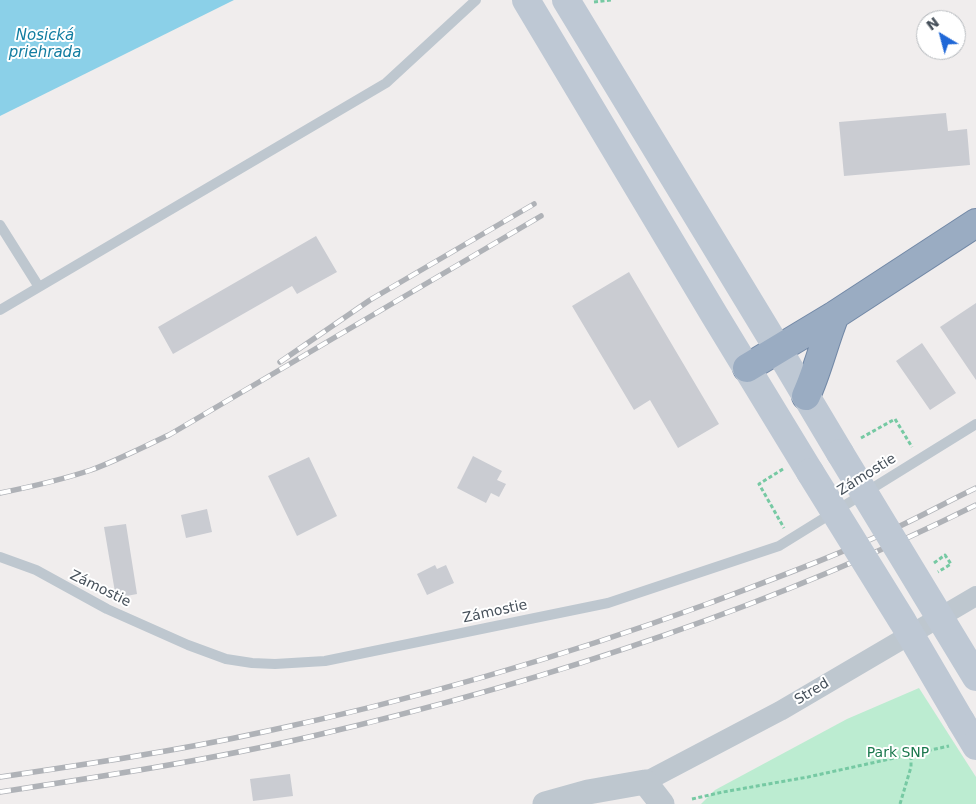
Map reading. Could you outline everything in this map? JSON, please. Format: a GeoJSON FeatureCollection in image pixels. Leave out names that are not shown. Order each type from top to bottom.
{"type":"FeatureCollection","features":[{"type":"Feature","properties":{"kind":"highway"},"geometry":{"type":"LineString","coordinates":[[747,368],[835,315],[976,223]]}},
{"type":"Feature","properties":{"kind":"highway"},"geometry":{"type":"LineString","coordinates":[[806,396],[813,381],[824,343],[835,315]]}},
{"type":"Feature","properties":{"kind":"main road"},"geometry":{"type":"LineString","coordinates":[[526,0],[747,368],[799,469],[903,622],[965,737]]}},
{"type":"Feature","properties":{"kind":"main road"},"geometry":{"type":"LineString","coordinates":[[577,2],[588,36],[806,396],[850,446],[976,677]]}},
{"type":"Feature","properties":{"kind":"street","name":"Stred"},"geometry":{"type":"LineString","coordinates":[[641,793],[976,596]]}},
{"type":"Feature","properties":{"kind":"street"},"geometry":{"type":"LineString","coordinates":[[545,804],[588,792],[641,793],[662,804]]}},
{"type":"Feature","properties":{"kind":"street"},"geometry":{"type":"LineString","coordinates":[[609,804],[641,793]]}},
{"type":"Feature","properties":{"kind":"lane"},"geometry":{"type":"LineString","coordinates":[[0,310],[386,83],[476,0]]}},
{"type":"Feature","properties":{"kind":"lane"},"geometry":{"type":"LineString","coordinates":[[0,225],[39,287]]}},
{"type":"Feature","properties":{"kind":"lane","name":"Zámostie"},"geometry":{"type":"LineString","coordinates":[[0,557],[36,570],[107,609],[226,659],[275,664],[325,661],[608,603],[779,546],[976,424]]}},
{"type":"Feature","properties":{"kind":"path"},"geometry":{"type":"LineString","coordinates":[[577,2],[612,0]]}},
{"type":"Feature","properties":{"kind":"path"},"geometry":{"type":"LineString","coordinates":[[850,446],[895,418],[913,449]]}},
{"type":"Feature","properties":{"kind":"path"},"geometry":{"type":"LineString","coordinates":[[785,528],[759,484],[799,469]]}},
{"type":"Feature","properties":{"kind":"path"},"geometry":{"type":"LineString","coordinates":[[932,564],[945,555],[951,564],[934,574]]}},
{"type":"Feature","properties":{"kind":"path"},"geometry":{"type":"LineString","coordinates":[[692,799],[911,755],[965,737]]}},
{"type":"Feature","properties":{"kind":"path"},"geometry":{"type":"LineString","coordinates":[[900,804],[911,767],[911,755]]}},
{"type":"Feature","properties":{"kind":"green space","name":"Park SNP"},"geometry":{"type":"Polygon","coordinates":[[[919,688],[976,777],[976,804],[701,804],[715,790],[847,719],[919,688]]]}},
{"type":"Feature","properties":{"kind":"water","name":"Nosická priehrada"},"geometry":{"type":"Polygon","coordinates":[[[0,0],[234,0],[0,116],[0,0]]]}},
{"type":"Feature","properties":{"kind":"building"},"geometry":{"type":"Polygon","coordinates":[[[946,113],[948,131],[967,129],[970,165],[844,176],[839,122],[946,113]]]}},
{"type":"Feature","properties":{"kind":"building"},"geometry":{"type":"Polygon","coordinates":[[[316,236],[337,272],[297,294],[292,286],[173,354],[158,327],[316,236]]]}},
{"type":"Feature","properties":{"kind":"building"},"geometry":{"type":"Polygon","coordinates":[[[629,272],[719,424],[678,448],[650,400],[634,410],[572,306],[629,272]]]}},
{"type":"Feature","properties":{"kind":"building"},"geometry":{"type":"Polygon","coordinates":[[[976,303],[976,380],[940,327],[976,303]]]}},
{"type":"Feature","properties":{"kind":"building"},"geometry":{"type":"Polygon","coordinates":[[[922,343],[956,393],[930,410],[896,361],[922,343]]]}},
{"type":"Feature","properties":{"kind":"building"},"geometry":{"type":"Polygon","coordinates":[[[473,456],[502,471],[497,480],[506,484],[499,497],[491,493],[486,503],[457,488],[473,456]]]}},
{"type":"Feature","properties":{"kind":"building"},"geometry":{"type":"Polygon","coordinates":[[[309,457],[337,516],[297,536],[268,476],[309,457]]]}},
{"type":"Feature","properties":{"kind":"building"},"geometry":{"type":"Polygon","coordinates":[[[207,509],[212,532],[186,538],[181,515],[207,509]]]}},
{"type":"Feature","properties":{"kind":"building"},"geometry":{"type":"Polygon","coordinates":[[[126,524],[137,594],[116,598],[104,527],[126,524]]]}},
{"type":"Feature","properties":{"kind":"building"},"geometry":{"type":"Polygon","coordinates":[[[435,565],[437,569],[446,565],[454,583],[427,595],[417,574],[435,565]]]}},
{"type":"Feature","properties":{"kind":"building"},"geometry":{"type":"Polygon","coordinates":[[[290,774],[293,796],[253,801],[250,779],[290,774]]]}},
{"type":"Feature","properties":{"kind":"railway"},"geometry":{"type":"LineString","coordinates":[[280,362],[370,300],[534,204]]}},
{"type":"Feature","properties":{"kind":"railway"},"geometry":{"type":"LineString","coordinates":[[0,493],[46,483],[91,470],[169,435],[541,216]]}},
{"type":"Feature","properties":{"kind":"railway"},"geometry":{"type":"LineString","coordinates":[[0,777],[132,757],[230,739],[376,706],[487,676],[598,642],[781,576],[878,536],[976,488]]}},
{"type":"Feature","properties":{"kind":"railway"},"geometry":{"type":"LineString","coordinates":[[0,792],[157,767],[274,745],[483,692],[652,640],[734,610],[816,578],[897,543],[976,505]]}}]}
